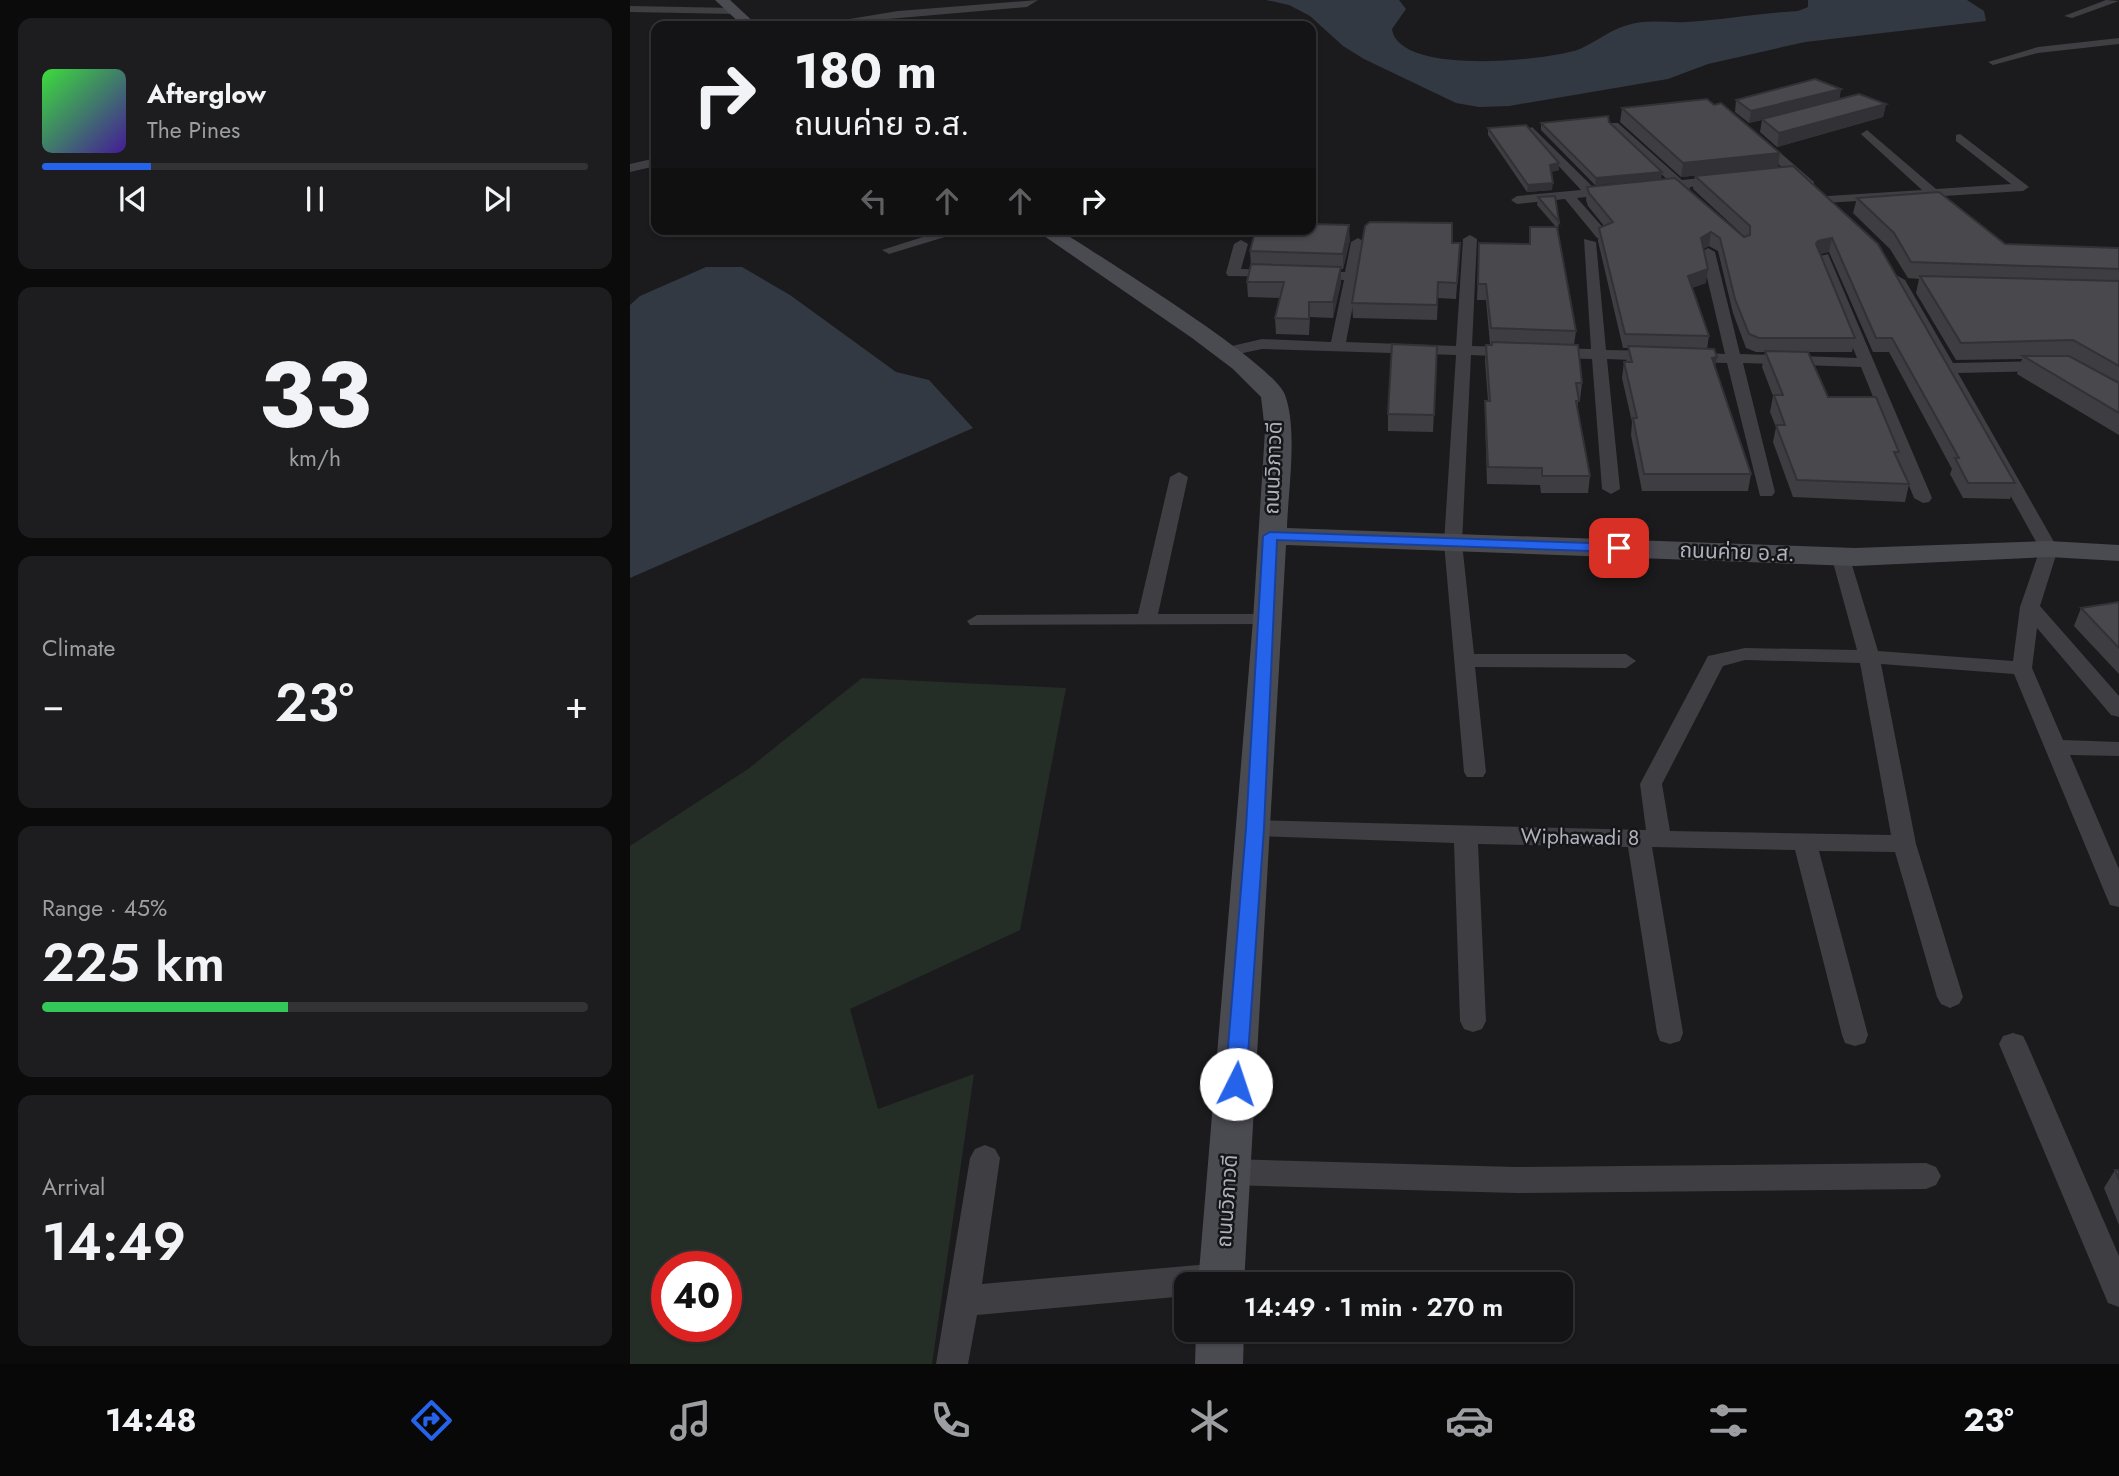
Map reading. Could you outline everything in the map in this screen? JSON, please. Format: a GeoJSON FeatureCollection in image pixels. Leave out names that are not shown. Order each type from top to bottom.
{"type":"FeatureCollection","features":[{"type":"Feature","properties":{"kind":"street"},"geometry":{"type":"LineString","coordinates":[[722,0],[746,21]]}},
{"type":"Feature","properties":{"kind":"street"},"geometry":{"type":"LineString","coordinates":[[848,21],[898,14],[1027,4],[1033,0]]}},
{"type":"Feature","properties":{"kind":"street"},"geometry":{"type":"LineString","coordinates":[[2069,16],[2115,0]]}},
{"type":"Feature","properties":{"kind":"street"},"geometry":{"type":"LineString","coordinates":[[630,9],[736,11]]}},
{"type":"Feature","properties":{"kind":"street"},"geometry":{"type":"LineString","coordinates":[[1993,62],[2044,49],[2119,40]]}},
{"type":"Feature","properties":{"kind":"street"},"geometry":{"type":"LineString","coordinates":[[1614,125],[1697,201]]}},
{"type":"Feature","properties":{"kind":"street"},"geometry":{"type":"LineString","coordinates":[[1759,127],[1746,130],[1788,173],[1828,200],[1842,213]]}},
{"type":"Feature","properties":{"kind":"street"},"geometry":{"type":"LineString","coordinates":[[1532,131],[1590,192]]}},
{"type":"Feature","properties":{"kind":"street"},"geometry":{"type":"LineString","coordinates":[[1867,134],[1954,211]]}},
{"type":"Feature","properties":{"kind":"street"},"geometry":{"type":"LineString","coordinates":[[1828,200],[2024,187],[1960,138]]}},
{"type":"Feature","properties":{"kind":"street"},"geometry":{"type":"LineString","coordinates":[[630,168],[651,163]]}},
{"type":"Feature","properties":{"kind":"street"},"geometry":{"type":"LineString","coordinates":[[1517,200],[1731,179]]}},
{"type":"Feature","properties":{"kind":"street"},"geometry":{"type":"LineString","coordinates":[[1568,195],[1596,238],[1599,354],[1611,489]]}},
{"type":"Feature","properties":{"kind":"street"},"geometry":{"type":"LineString","coordinates":[[889,250],[943,235]]}},
{"type":"Feature","properties":{"kind":"street","name":"ถนนวิภาวดี"},"geometry":{"type":"LineString","coordinates":[[1053,235],[1224,352],[1273,395],[1278,431],[1270,536],[1268,620],[1222,1272]]}},
{"type":"Feature","properties":{"kind":"street"},"geometry":{"type":"LineString","coordinates":[[1470,239],[1453,543],[1475,772]]}},
{"type":"Feature","properties":{"kind":"street"},"geometry":{"type":"LineString","coordinates":[[1338,346],[1357,242]]}},
{"type":"Feature","properties":{"kind":"street"},"geometry":{"type":"LineString","coordinates":[[1241,244],[1233,273],[1349,276]]}},
{"type":"Feature","properties":{"kind":"street"},"geometry":{"type":"LineString","coordinates":[[1708,252],[1766,492]]}},
{"type":"Feature","properties":{"kind":"street"},"geometry":{"type":"LineString","coordinates":[[1823,257],[1923,498]]}},
{"type":"Feature","properties":{"kind":"street"},"geometry":{"type":"LineString","coordinates":[[1889,264],[1908,285],[2049,549],[2030,607],[2022,668],[2119,898]]}},
{"type":"Feature","properties":{"kind":"street"},"geometry":{"type":"LineString","coordinates":[[1224,352],[1262,344],[1868,363]]}},
{"type":"Feature","properties":{"kind":"street"},"geometry":{"type":"LineString","coordinates":[[1950,368],[2067,365]]}},
{"type":"Feature","properties":{"kind":"street"},"geometry":{"type":"LineString","coordinates":[[1147,619],[1179,477]]}},
{"type":"Feature","properties":{"kind":"street","name":"ถนนค่าย อ.ส."},"geometry":{"type":"LineString","coordinates":[[1270,536],[1840,555],[2049,549],[2119,553]]}},
{"type":"Feature","properties":{"kind":"street"},"geometry":{"type":"LineString","coordinates":[[1840,555],[1869,657],[1904,844],[1950,997]]}},
{"type":"Feature","properties":{"kind":"street"},"geometry":{"type":"LineString","coordinates":[[2030,607],[2119,710]]}},
{"type":"Feature","properties":{"kind":"street"},"geometry":{"type":"LineString","coordinates":[[977,621],[1268,620]]}},
{"type":"Feature","properties":{"kind":"street"},"geometry":{"type":"LineString","coordinates":[[1670,1033],[1649,838],[1651,784],[1715,661],[1745,654],[1869,657],[2022,668]]}},
{"type":"Feature","properties":{"kind":"street"},"geometry":{"type":"LineString","coordinates":[[1465,660],[1626,661]]}},
{"type":"Feature","properties":{"kind":"street"},"geometry":{"type":"LineString","coordinates":[[2055,747],[2119,749]]}},
{"type":"Feature","properties":{"kind":"street","name":"Wiphawadi 8"},"geometry":{"type":"LineString","coordinates":[[1255,828],[1904,844]]}},
{"type":"Feature","properties":{"kind":"street"},"geometry":{"type":"LineString","coordinates":[[1466,835],[1473,1021]]}},
{"type":"Feature","properties":{"kind":"street"},"geometry":{"type":"LineString","coordinates":[[1805,843],[1855,1035]]}},
{"type":"Feature","properties":{"kind":"street"},"geometry":{"type":"LineString","coordinates":[[2013,1044],[2119,1292]]}},
{"type":"Feature","properties":{"kind":"street"},"geometry":{"type":"LineString","coordinates":[[952,1364],[985,1158]]}},
{"type":"Feature","properties":{"kind":"street"},"geometry":{"type":"LineString","coordinates":[[1228,1172],[1516,1180],[1926,1176]]}},
{"type":"Feature","properties":{"kind":"street"},"geometry":{"type":"LineString","coordinates":[[964,1301],[1174,1285]]}},
{"type":"Feature","properties":{"kind":"street"},"geometry":{"type":"LineString","coordinates":[[1219,1364],[1220,1342]]}},
{"type":"Feature","properties":{"kind":"shaded area"},"geometry":{"type":"Polygon","coordinates":[[[1266,0],[1399,0],[1406,9],[1392,29],[1400,44],[1419,54],[1476,61],[1563,54],[1580,49],[1616,29],[1635,23],[1700,21],[1798,11],[1808,7],[1808,0],[1967,0],[1984,11],[1986,21],[1805,42],[1708,64],[1668,79],[1509,106],[1479,107],[1456,103],[1364,59],[1343,46],[1310,16],[1289,5],[1266,0]]]}},
{"type":"Feature","properties":{"kind":"shaded area"},"geometry":{"type":"Polygon","coordinates":[[[706,267],[742,267],[790,295],[896,372],[929,380],[973,428],[630,578],[630,305],[640,296],[706,267]]]}},
{"type":"Feature","properties":{"kind":"shaded area"},"geometry":{"type":"Polygon","coordinates":[[[862,678],[1066,688],[1020,930],[850,1009],[878,1109],[974,1074],[932,1364],[630,1364],[630,846],[748,769],[862,678]]]}},
{"type":"Feature","properties":{"kind":"building"},"geometry":{"type":"Polygon","coordinates":[[[1815,79],[1841,89],[1751,111],[1736,100],[1815,79]]]}},
{"type":"Feature","properties":{"kind":"building"},"geometry":{"type":"Polygon","coordinates":[[[1859,94],[1886,104],[1779,133],[1762,119],[1859,94]]]}},
{"type":"Feature","properties":{"kind":"building"},"geometry":{"type":"Polygon","coordinates":[[[1707,99],[1714,105],[1721,103],[1780,153],[1683,163],[1622,108],[1707,99]]]}},
{"type":"Feature","properties":{"kind":"building"},"geometry":{"type":"Polygon","coordinates":[[[1608,116],[1609,122],[1662,172],[1596,178],[1541,123],[1608,116]]]}},
{"type":"Feature","properties":{"kind":"building"},"geometry":{"type":"Polygon","coordinates":[[[1526,125],[1559,163],[1550,165],[1553,183],[1528,185],[1488,128],[1526,125]]]}},
{"type":"Feature","properties":{"kind":"building"},"geometry":{"type":"Polygon","coordinates":[[[1793,166],[1878,244],[2015,483],[1968,483],[1955,458],[1959,458],[1892,338],[1876,338],[1832,238],[1818,241],[1816,244],[1855,338],[1759,338],[1749,334],[1735,299],[1720,238],[1711,232],[1701,238],[1708,269],[1688,276],[1709,336],[1625,334],[1599,228],[1613,222],[1587,187],[1675,178],[1744,237],[1750,235],[1750,226],[1695,176],[1793,166]]]}},
{"type":"Feature","properties":{"kind":"building"},"geometry":{"type":"Polygon","coordinates":[[[1939,192],[2005,244],[2119,248],[2119,269],[1911,262],[1894,233],[1857,198],[1939,192]]]}},
{"type":"Feature","properties":{"kind":"building"},"geometry":{"type":"Polygon","coordinates":[[[1555,196],[1559,222],[1538,197],[1555,196]]]}},
{"type":"Feature","properties":{"kind":"building"},"geometry":{"type":"Polygon","coordinates":[[[1370,222],[1452,223],[1452,243],[1460,243],[1457,283],[1438,282],[1437,305],[1352,303],[1365,226],[1370,222]]]}},
{"type":"Feature","properties":{"kind":"building"},"geometry":{"type":"Polygon","coordinates":[[[1316,224],[1349,225],[1343,254],[1250,251],[1254,235],[1316,235],[1316,224]]]}},
{"type":"Feature","properties":{"kind":"building"},"geometry":{"type":"Polygon","coordinates":[[[1530,227],[1557,227],[1576,331],[1491,328],[1486,284],[1478,284],[1479,243],[1530,244],[1530,227]]]}},
{"type":"Feature","properties":{"kind":"building"},"geometry":{"type":"Polygon","coordinates":[[[1251,264],[1341,267],[1333,302],[1309,302],[1309,319],[1275,318],[1284,282],[1247,282],[1251,264]]]}},
{"type":"Feature","properties":{"kind":"building"},"geometry":{"type":"Polygon","coordinates":[[[1920,276],[2119,281],[2119,366],[2073,340],[1961,343],[1920,276]]]}},
{"type":"Feature","properties":{"kind":"building"},"geometry":{"type":"Polygon","coordinates":[[[1492,342],[1578,345],[1582,383],[1576,383],[1579,401],[1576,401],[1590,476],[1542,476],[1542,468],[1488,467],[1485,401],[1490,401],[1486,345],[1492,345],[1492,342]]]}},
{"type":"Feature","properties":{"kind":"building"},"geometry":{"type":"Polygon","coordinates":[[[1392,344],[1437,346],[1434,415],[1388,414],[1392,344]]]}},
{"type":"Feature","properties":{"kind":"building"},"geometry":{"type":"Polygon","coordinates":[[[1628,346],[1714,349],[1717,357],[1712,358],[1751,474],[1644,474],[1633,418],[1637,418],[1624,362],[1632,362],[1628,346]]]}},
{"type":"Feature","properties":{"kind":"building"},"geometry":{"type":"Polygon","coordinates":[[[1765,351],[1808,352],[1828,397],[1876,397],[1899,452],[1894,452],[1909,484],[1797,480],[1776,425],[1785,425],[1774,395],[1783,395],[1765,351]]]}},
{"type":"Feature","properties":{"kind":"building"},"geometry":{"type":"Polygon","coordinates":[[[2023,356],[2069,356],[2119,383],[2119,413],[2023,356]]]}},
{"type":"Feature","properties":{"kind":"building"},"geometry":{"type":"Polygon","coordinates":[[[2119,602],[2119,648],[2081,608],[2119,602]]]}},
{"type":"Feature","properties":{"kind":"route"},"geometry":{"type":"LineString","coordinates":[[1236,1084],[1268,620],[1270,536],[1619,548]]}}]}
